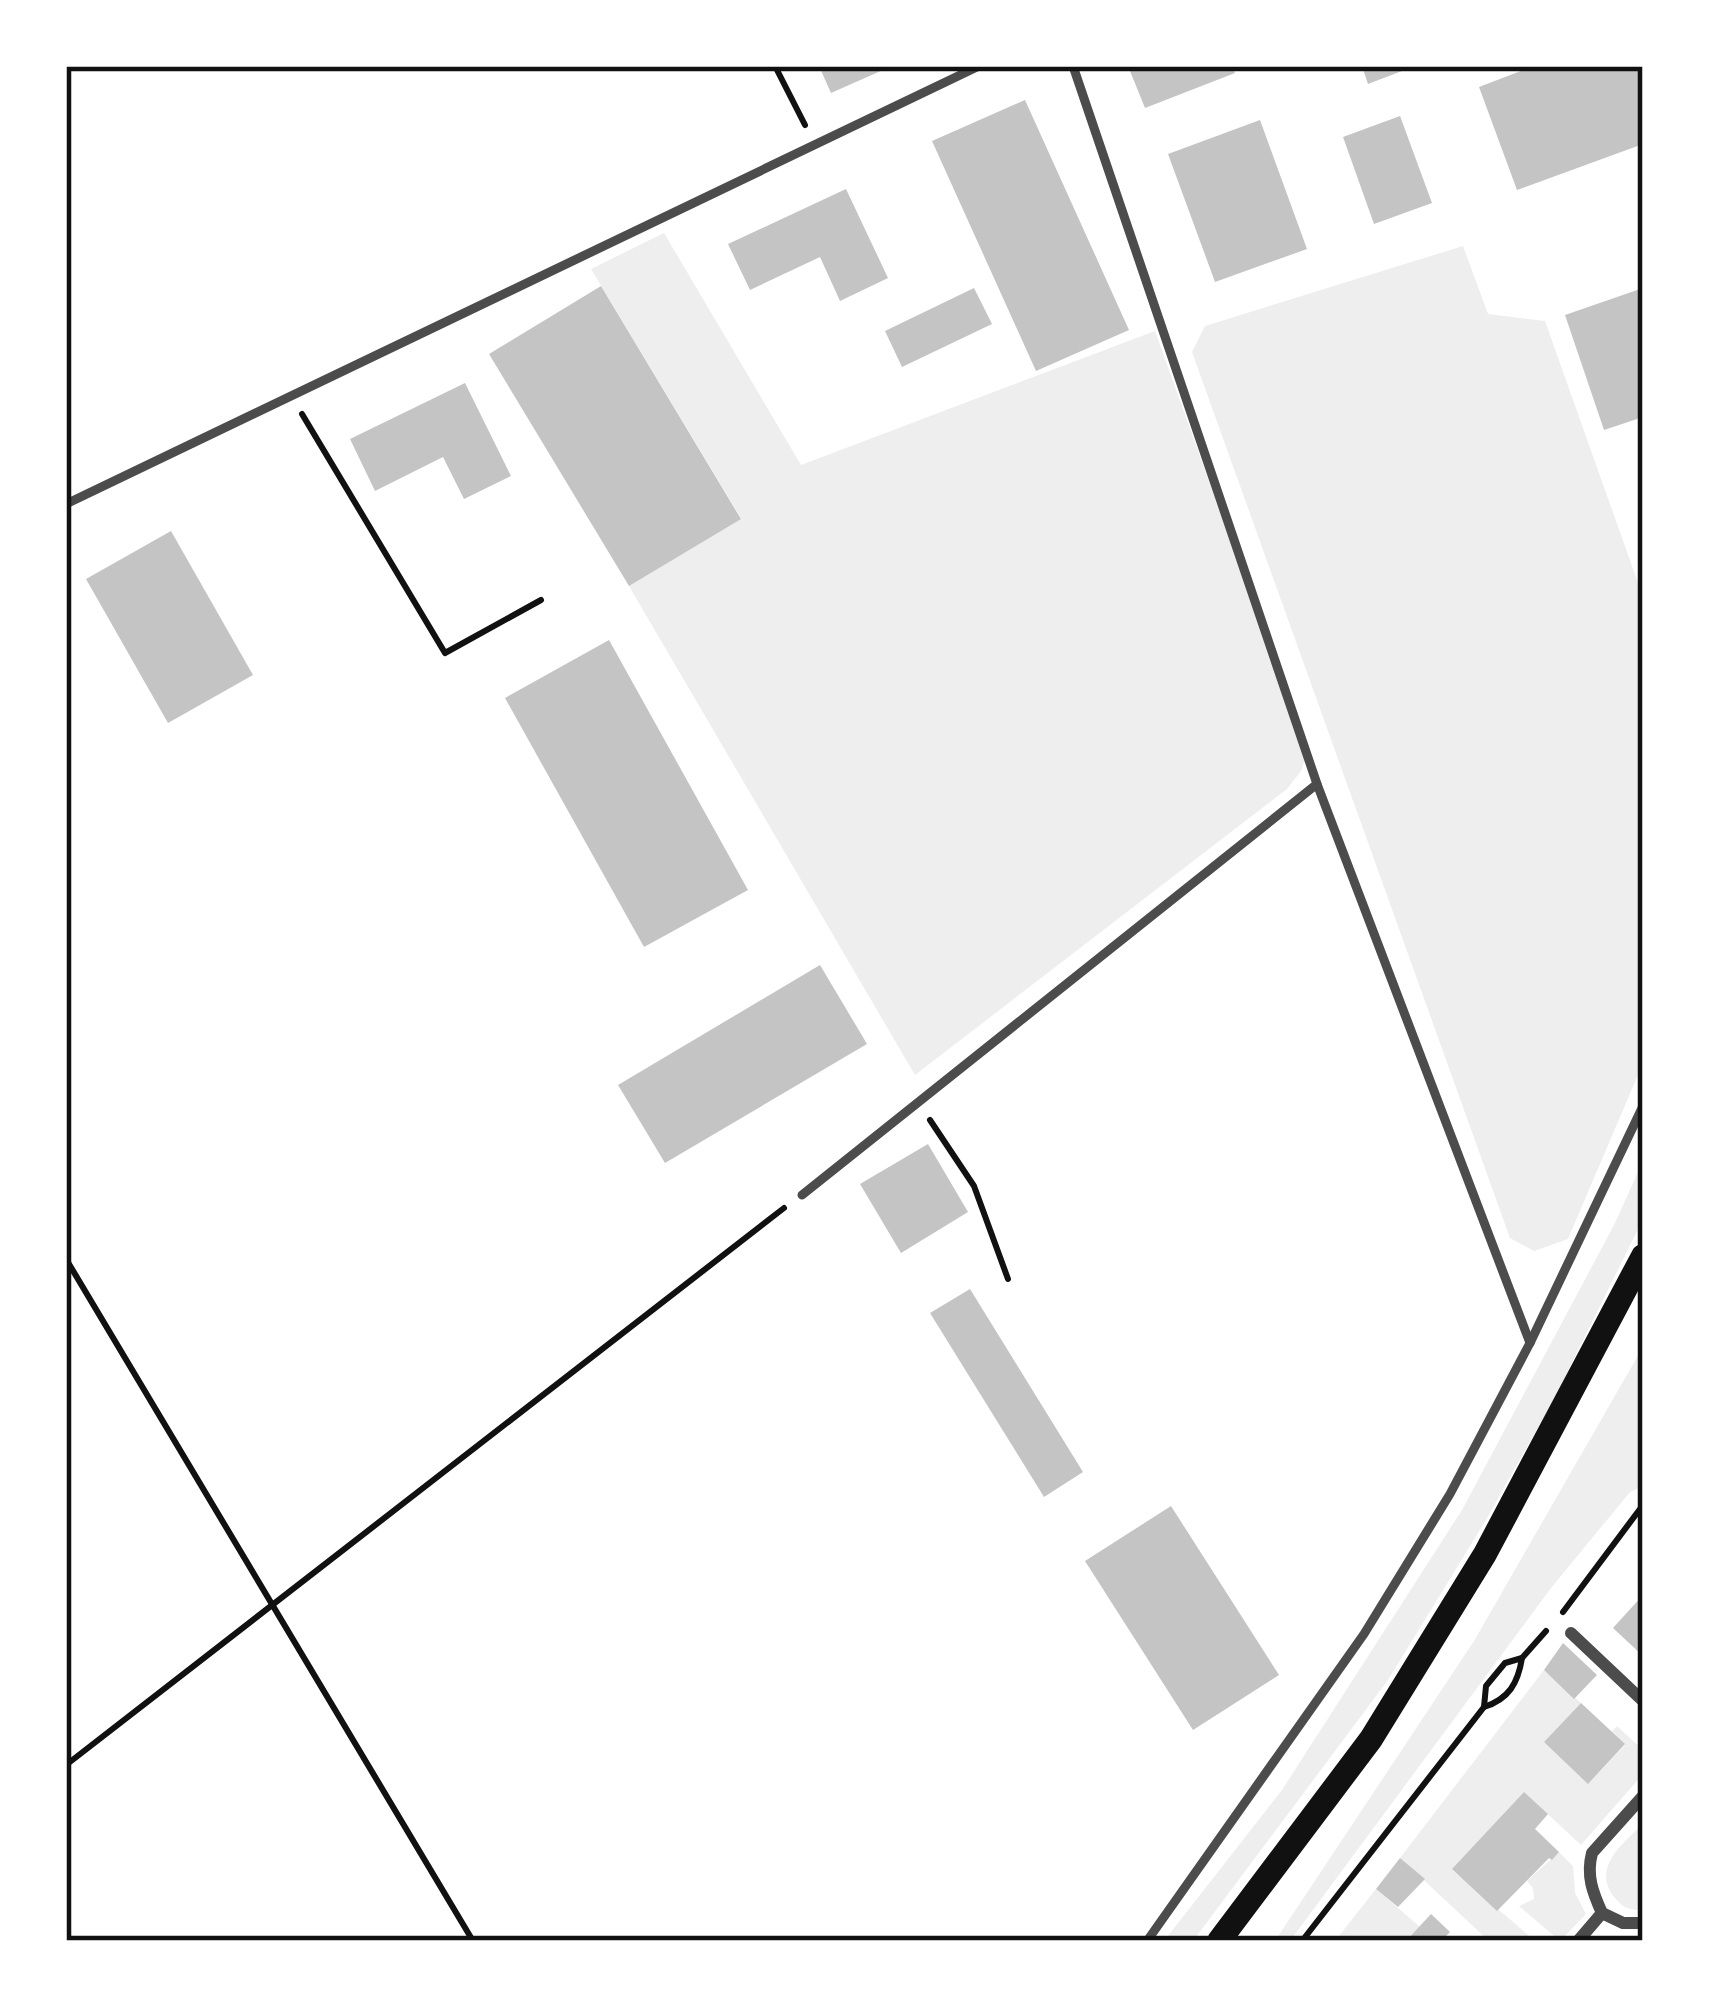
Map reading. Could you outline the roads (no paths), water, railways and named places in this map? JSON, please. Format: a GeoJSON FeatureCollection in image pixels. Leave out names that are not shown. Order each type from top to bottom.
{"type":"FeatureCollection","features":[{"type":"Feature","properties":{"kind":"main road"},"geometry":{"type":"LineString","coordinates":[[1219,1941],[1382,1721],[1485,1554],[1643,1256]]}},
{"type":"Feature","properties":{"kind":"street"},"geometry":{"type":"LineString","coordinates":[[1571,1633],[1643,1701]]}},
{"type":"Feature","properties":{"kind":"street"},"geometry":{"type":"LineString","coordinates":[[1643,1796],[1592,1853],[1590,1883],[1602,1913],[1623,1923],[1643,1923]]}},
{"type":"Feature","properties":{"kind":"street"},"geometry":{"type":"LineString","coordinates":[[1578,1941],[1602,1913]]}},
{"type":"Feature","properties":{"kind":"lane"},"geometry":{"type":"LineString","coordinates":[[66,504],[979,66]]}},
{"type":"Feature","properties":{"kind":"lane"},"geometry":{"type":"LineString","coordinates":[[1073,66],[1317,784],[1530,1343]]}},
{"type":"Feature","properties":{"kind":"lane"},"geometry":{"type":"LineString","coordinates":[[802,1195],[1317,784]]}},
{"type":"Feature","properties":{"kind":"lane"},"geometry":{"type":"LineString","coordinates":[[1147,1941],[1364,1634],[1450,1494],[1530,1343],[1643,1106]]}}]}
